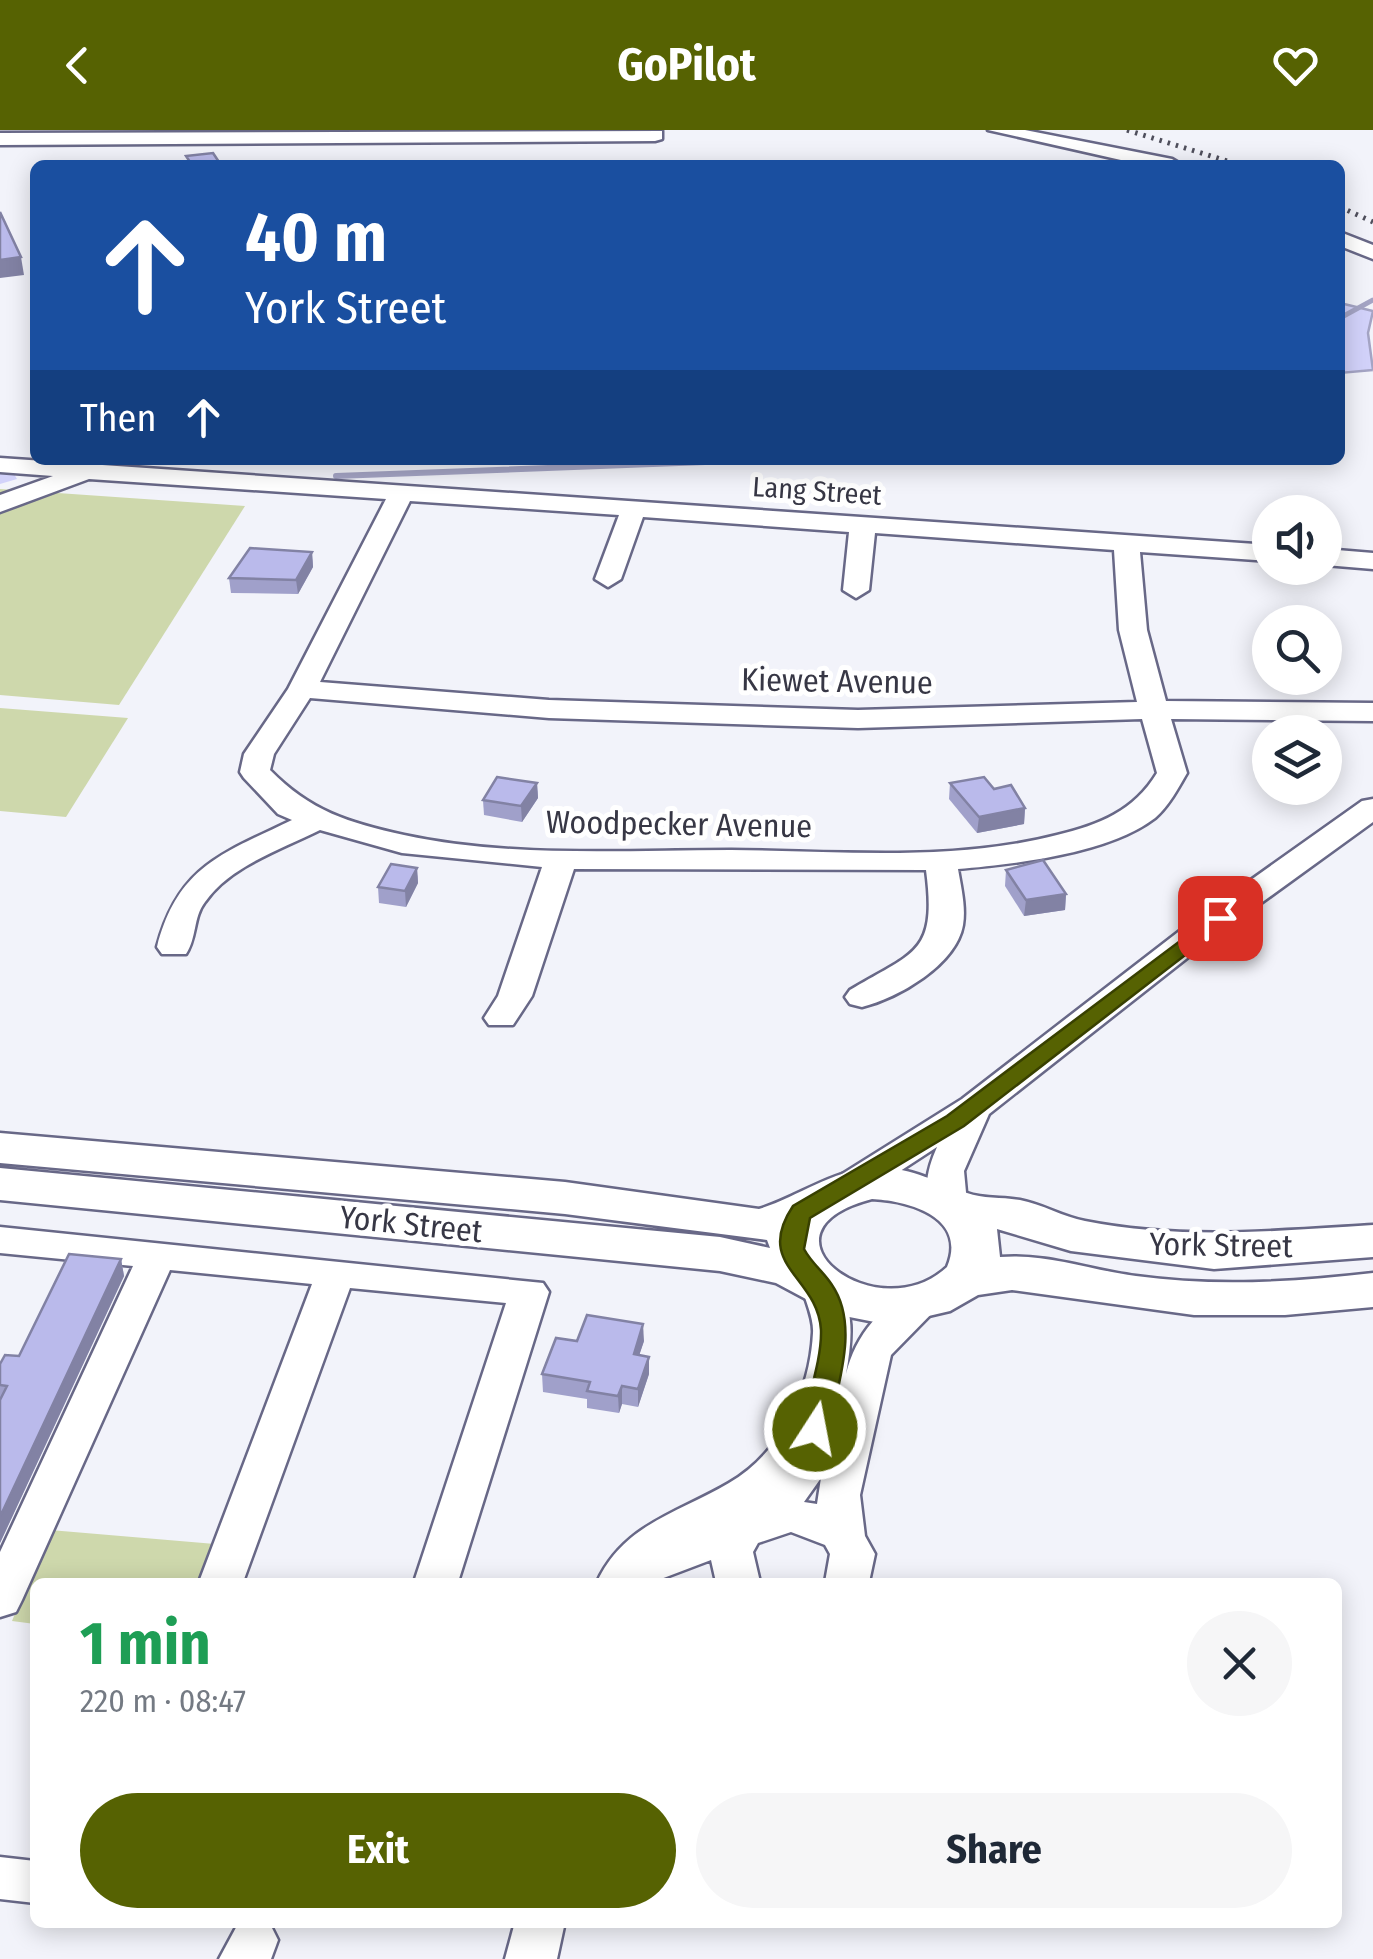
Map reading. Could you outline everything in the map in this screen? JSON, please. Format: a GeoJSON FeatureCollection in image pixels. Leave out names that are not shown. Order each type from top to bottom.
{"type":"FeatureCollection","features":[{"type":"Feature","properties":{"kind":"main road","name":"York Street"},"geometry":{"type":"LineString","coordinates":[[0,1148],[633,1205],[694,1220],[761,1225],[802,1212],[832,1191],[852,1186],[903,1186],[951,1206],[1022,1216],[1087,1238],[1214,1252],[1373,1241]]}},
{"type":"Feature","properties":{"kind":"main road","name":"York Street"},"geometry":{"type":"LineString","coordinates":[[0,1184],[720,1254],[791,1269],[819,1287],[880,1306],[942,1292],[1000,1271],[1045,1272],[1135,1293],[1318,1297],[1373,1290]]}},
{"type":"Feature","properties":{"kind":"main road"},"geometry":{"type":"LineString","coordinates":[[942,1292],[976,1257],[973,1231],[951,1206]]}},
{"type":"Feature","properties":{"kind":"main road"},"geometry":{"type":"LineString","coordinates":[[802,1212],[794,1224],[791,1249],[804,1274],[819,1287]]}},
{"type":"Feature","properties":{"kind":"street"},"geometry":{"type":"LineString","coordinates":[[997,130],[1147,160]]}},
{"type":"Feature","properties":{"kind":"street"},"geometry":{"type":"LineString","coordinates":[[0,138],[655,135]]}},
{"type":"Feature","properties":{"kind":"street"},"geometry":{"type":"LineString","coordinates":[[1345,240],[1373,253]]}},
{"type":"Feature","properties":{"kind":"street","name":"Lang Street"},"geometry":{"type":"LineString","coordinates":[[0,465],[400,496],[1252,552]]}},
{"type":"Feature","properties":{"kind":"street"},"geometry":{"type":"LineString","coordinates":[[0,504],[88,472]]}},
{"type":"Feature","properties":{"kind":"street","name":"Woodpecker Avenue"},"geometry":{"type":"LineString","coordinates":[[400,496],[302,689],[259,754],[255,772],[289,807],[316,820],[402,844],[561,860],[941,861],[1028,850],[1139,814],[1158,797],[1172,773],[1157,710],[1134,642],[1123,580],[1127,542]]}},
{"type":"Feature","properties":{"kind":"street"},"geometry":{"type":"LineString","coordinates":[[608,580],[633,512]]}},
{"type":"Feature","properties":{"kind":"street"},"geometry":{"type":"LineString","coordinates":[[856,590],[863,526]]}},
{"type":"Feature","properties":{"kind":"street"},"geometry":{"type":"LineString","coordinates":[[1342,559],[1373,563]]}},
{"type":"Feature","properties":{"kind":"street","name":"Kiewet Avenue"},"geometry":{"type":"LineString","coordinates":[[302,689],[549,709],[858,719],[1157,710],[1373,712]]}},
{"type":"Feature","properties":{"kind":"street"},"geometry":{"type":"LineString","coordinates":[[852,1186],[975,1106],[1198,933],[1373,808]]}},
{"type":"Feature","properties":{"kind":"street"},"geometry":{"type":"LineString","coordinates":[[174,947],[186,904],[197,890],[236,863],[316,820]]}},
{"type":"Feature","properties":{"kind":"street"},"geometry":{"type":"LineString","coordinates":[[501,1018],[515,996],[561,860]]}},
{"type":"Feature","properties":{"kind":"street"},"geometry":{"type":"LineString","coordinates":[[862,997],[930,955],[942,940],[947,924],[941,861]]}},
{"type":"Feature","properties":{"kind":"street"},"geometry":{"type":"LineString","coordinates":[[951,1206],[945,1171],[960,1131],[975,1106]]}},
{"type":"Feature","properties":{"kind":"street"},"geometry":{"type":"LineString","coordinates":[[0,1240],[528,1292],[437,1578]]}},
{"type":"Feature","properties":{"kind":"street"},"geometry":{"type":"LineString","coordinates":[[0,1600],[157,1256]]}},
{"type":"Feature","properties":{"kind":"street"},"geometry":{"type":"LineString","coordinates":[[222,1578],[336,1273]]}},
{"type":"Feature","properties":{"kind":"street"},"geometry":{"type":"LineString","coordinates":[[736,1578],[730,1566],[731,1549],[809,1462],[834,1330],[819,1287]]}},
{"type":"Feature","properties":{"kind":"street"},"geometry":{"type":"LineString","coordinates":[[848,1578],[853,1565],[843,1536],[838,1496],[872,1351],[901,1317],[942,1292]]}},
{"type":"Feature","properties":{"kind":"street"},"geometry":{"type":"LineString","coordinates":[[621,1578],[628,1562],[656,1540],[764,1481],[784,1461],[822,1397]]}},
{"type":"Feature","properties":{"kind":"street"},"geometry":{"type":"LineString","coordinates":[[626,1578],[659,1560],[756,1525],[813,1518],[843,1536]]}},
{"type":"Feature","properties":{"kind":"street"},"geometry":{"type":"LineString","coordinates":[[0,1878],[30,1881]]}},
{"type":"Feature","properties":{"kind":"street"},"geometry":{"type":"LineString","coordinates":[[531,1959],[539,1928]]}},
{"type":"Feature","properties":{"kind":"green space"},"geometry":{"type":"Polygon","coordinates":[[[0,489],[245,506],[119,705],[0,695],[0,489]]]}},
{"type":"Feature","properties":{"kind":"green space"},"geometry":{"type":"Polygon","coordinates":[[[0,708],[128,718],[66,817],[0,811],[0,708]]]}},
{"type":"Feature","properties":{"kind":"green space"},"geometry":{"type":"Polygon","coordinates":[[[50,1530],[215,1544],[203,1578],[30,1578],[30,1623],[12,1621],[50,1530]]]}},
{"type":"Feature","properties":{"kind":"water"},"geometry":{"type":"Polygon","coordinates":[[[1345,304],[1373,311],[1368,333],[1373,370],[1345,373],[1345,304]]]}},
{"type":"Feature","properties":{"kind":"building"},"geometry":{"type":"Polygon","coordinates":[[[213,153],[218,160],[189,160],[186,156],[213,153]]]}},
{"type":"Feature","properties":{"kind":"building"},"geometry":{"type":"Polygon","coordinates":[[[0,212],[21,257],[0,260],[0,212]]]}},
{"type":"Feature","properties":{"kind":"building"},"geometry":{"type":"Polygon","coordinates":[[[250,548],[312,552],[296,580],[229,578],[250,548]]]}},
{"type":"Feature","properties":{"kind":"building"},"geometry":{"type":"Polygon","coordinates":[[[497,777],[537,783],[521,806],[483,800],[497,777]]]}},
{"type":"Feature","properties":{"kind":"building"},"geometry":{"type":"Polygon","coordinates":[[[984,777],[994,789],[1011,785],[1025,808],[979,817],[950,783],[984,777]]]}},
{"type":"Feature","properties":{"kind":"building"},"geometry":{"type":"Polygon","coordinates":[[[1043,860],[1066,894],[1026,900],[1006,870],[1043,860]]]}},
{"type":"Feature","properties":{"kind":"building"},"geometry":{"type":"Polygon","coordinates":[[[391,864],[417,868],[405,891],[378,887],[391,864]]]}},
{"type":"Feature","properties":{"kind":"building"},"geometry":{"type":"Polygon","coordinates":[[[69,1254],[121,1259],[0,1517],[0,1400],[7,1386],[0,1385],[0,1364],[5,1355],[19,1356],[69,1254]]]}},
{"type":"Feature","properties":{"kind":"building"},"geometry":{"type":"Polygon","coordinates":[[[587,1315],[643,1324],[634,1354],[649,1357],[638,1389],[622,1386],[618,1396],[587,1391],[590,1382],[542,1374],[556,1338],[577,1341],[587,1315]]]}},
{"type":"Feature","properties":{"kind":"waterway"},"geometry":{"type":"LineString","coordinates":[[1345,315],[1373,300]]}},
{"type":"Feature","properties":{"kind":"waterway"},"geometry":{"type":"LineString","coordinates":[[336,476],[626,465]]}},
{"type":"Feature","properties":{"kind":"waterway"},"geometry":{"type":"LineString","coordinates":[[0,478],[6,479]]}},
{"type":"Feature","properties":{"kind":"railway"},"geometry":{"type":"LineString","coordinates":[[1127,130],[1224,160]]}},
{"type":"Feature","properties":{"kind":"railway"},"geometry":{"type":"LineString","coordinates":[[1345,209],[1373,222]]}},
{"type":"Feature","properties":{"kind":"route"},"geometry":{"type":"LineString","coordinates":[[815,1429],[834,1330],[822,1288],[804,1274],[791,1249],[794,1224],[802,1212],[814,1200],[852,1186],[956,1121],[1220,918]]}}]}
